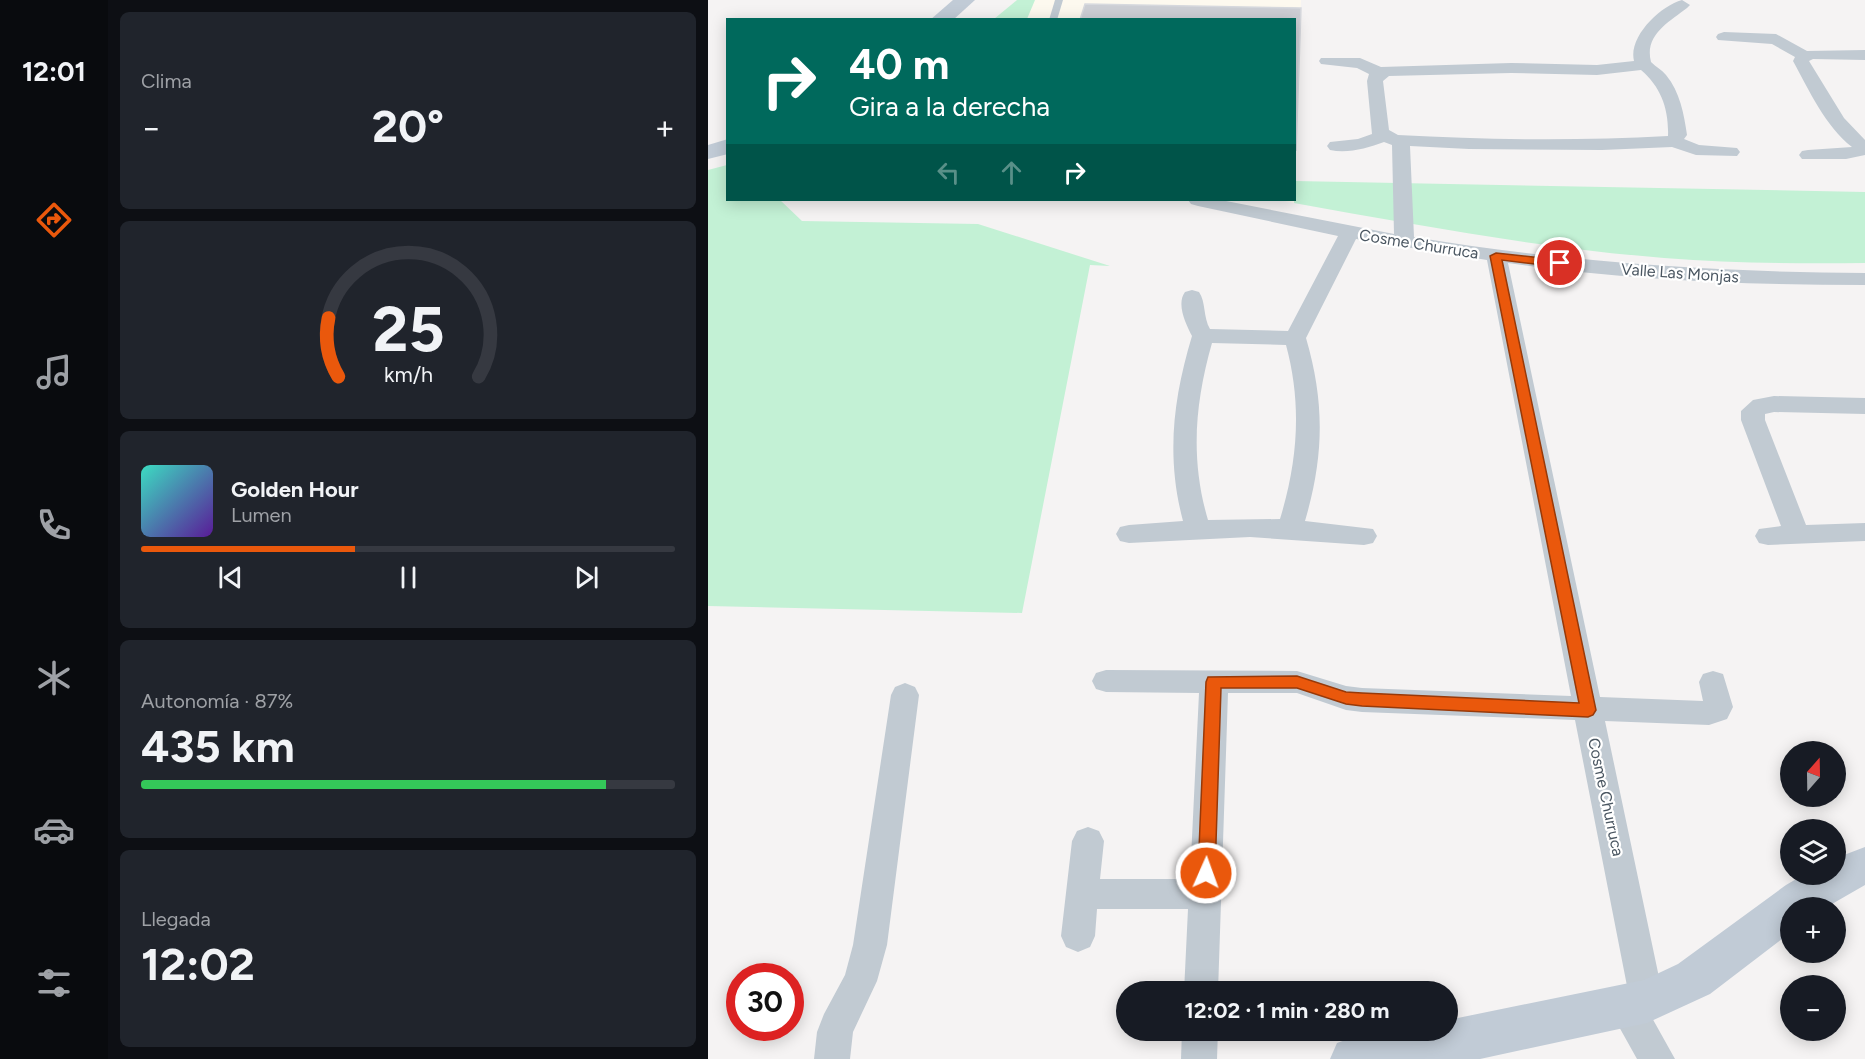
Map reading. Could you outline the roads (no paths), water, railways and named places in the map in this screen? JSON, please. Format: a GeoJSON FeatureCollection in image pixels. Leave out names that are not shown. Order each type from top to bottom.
{"type":"FeatureCollection","features":[{"type":"Feature","properties":{"kind":"street"},"geometry":{"type":"LineString","coordinates":[[1644,65],[1641,52],[1647,35],[1682,5]]}},
{"type":"Feature","properties":{"kind":"street"},"geometry":{"type":"LineString","coordinates":[[946,18],[971,9]]}},
{"type":"Feature","properties":{"kind":"street"},"geometry":{"type":"LineString","coordinates":[[1724,36],[1776,39],[1804,56],[1865,55]]}},
{"type":"Feature","properties":{"kind":"street"},"geometry":{"type":"LineString","coordinates":[[1804,56],[1801,61],[1824,102],[1857,143],[1865,149]]}},
{"type":"Feature","properties":{"kind":"street"},"geometry":{"type":"LineString","coordinates":[[1327,61],[1360,63],[1380,73],[1394,70],[1441,69],[1604,69],[1644,65],[1656,73],[1664,85],[1677,122],[1678,135],[1674,141]]}},
{"type":"Feature","properties":{"kind":"street"},"geometry":{"type":"LineString","coordinates":[[1380,73],[1375,81],[1380,132],[1392,139]]}},
{"type":"Feature","properties":{"kind":"street"},"geometry":{"type":"LineString","coordinates":[[1392,139],[1404,242]]}},
{"type":"Feature","properties":{"kind":"street"},"geometry":{"type":"LineString","coordinates":[[1336,146],[1392,139],[1549,145],[1674,141],[1696,150],[1731,152]]}},
{"type":"Feature","properties":{"kind":"street"},"geometry":{"type":"LineString","coordinates":[[708,152],[726,147]]}},
{"type":"Feature","properties":{"kind":"street"},"geometry":{"type":"LineString","coordinates":[[1808,155],[1846,154],[1865,149]]}},
{"type":"Feature","properties":{"kind":"street"},"geometry":{"type":"LineString","coordinates":[[708,170],[726,166]]}},
{"type":"Feature","properties":{"kind":"street","name":"Cosme Churruca"},"geometry":{"type":"LineString","coordinates":[[1203,201],[1350,232],[1496,256],[1588,710],[1636,1004],[1657,1059]]}},
{"type":"Feature","properties":{"kind":"street"},"geometry":{"type":"LineString","coordinates":[[1290,529],[1303,484],[1310,427],[1305,376],[1294,338],[1350,232]]}},
{"type":"Feature","properties":{"kind":"street","name":"Valle Las Monjas"},"geometry":{"type":"LineString","coordinates":[[1496,256],[1677,275],[1865,279]]}},
{"type":"Feature","properties":{"kind":"street"},"geometry":{"type":"LineString","coordinates":[[1192,296],[1194,319],[1203,336],[1186,402],[1182,439],[1183,469],[1188,499],[1198,529]]}},
{"type":"Feature","properties":{"kind":"street"},"geometry":{"type":"LineString","coordinates":[[1203,336],[1294,338]]}},
{"type":"Feature","properties":{"kind":"street"},"geometry":{"type":"LineString","coordinates":[[1797,536],[1753,420],[1753,411],[1761,405],[1774,404],[1865,406]]}},
{"type":"Feature","properties":{"kind":"street"},"geometry":{"type":"LineString","coordinates":[[1129,534],[1198,529],[1290,529],[1364,536]]}},
{"type":"Feature","properties":{"kind":"street"},"geometry":{"type":"LineString","coordinates":[[1768,536],[1865,532]]}},
{"type":"Feature","properties":{"kind":"street"},"geometry":{"type":"LineString","coordinates":[[1106,681],[1297,682],[1346,698],[1362,700],[1714,713],[1719,707],[1713,682]]}},
{"type":"Feature","properties":{"kind":"street"},"geometry":{"type":"LineString","coordinates":[[1201,981],[1214,682]]}},
{"type":"Feature","properties":{"kind":"street"},"geometry":{"type":"LineString","coordinates":[[832,1059],[835,1032],[841,1014],[860,981],[870,945],[905,695]]}},
{"type":"Feature","properties":{"kind":"street"},"geometry":{"type":"LineString","coordinates":[[1078,936],[1088,841]]}},
{"type":"Feature","properties":{"kind":"street"},"geometry":{"type":"LineString","coordinates":[[1353,1059],[1434,1052],[1636,1004],[1694,979],[1801,899],[1844,874],[1865,866]]}},
{"type":"Feature","properties":{"kind":"street"},"geometry":{"type":"LineString","coordinates":[[1082,894],[1205,894]]}},
{"type":"Feature","properties":{"kind":"street"},"geometry":{"type":"LineString","coordinates":[[1199,1059],[1200,1041]]}},
{"type":"Feature","properties":{"kind":"lane"},"geometry":{"type":"LineString","coordinates":[[1054,18],[1059,0]]}}]}
